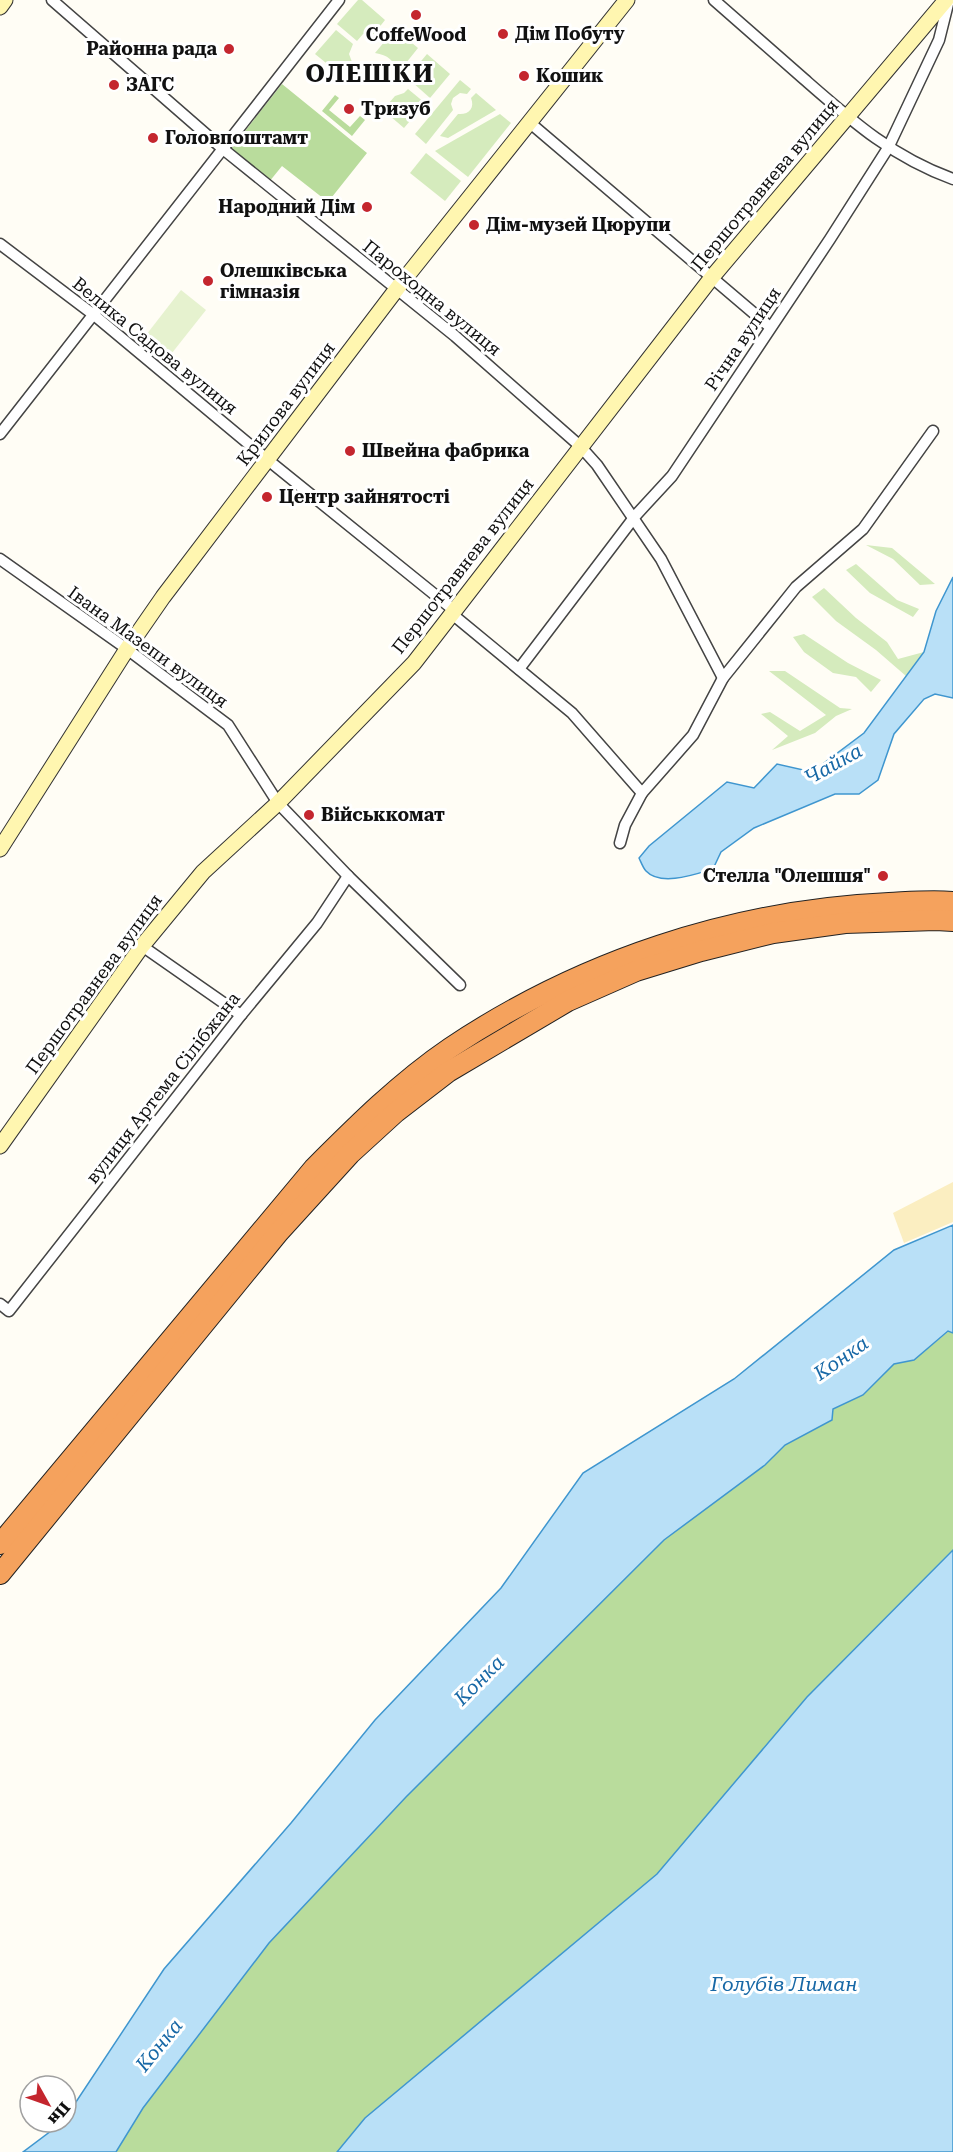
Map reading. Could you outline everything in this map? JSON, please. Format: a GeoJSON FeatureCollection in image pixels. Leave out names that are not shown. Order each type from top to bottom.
{"type":"FeatureCollection","features":[{"type":"Feature","properties":{"kind":"highway"},"geometry":{"type":"LineString","coordinates":[[0,1544],[314,1168],[357,1124],[448,1049],[542,993],[615,962],[698,934],[778,915],[853,905],[953,902]]}},
{"type":"Feature","properties":{"kind":"highway"},"geometry":{"type":"LineString","coordinates":[[2,1573],[279,1232],[350,1154],[396,1112],[448,1072],[568,1001],[636,971],[701,951],[773,933],[845,923],[953,921]]}},
{"type":"Feature","properties":{"kind":"street"},"geometry":{"type":"LineString","coordinates":[[0,7],[5,0]]}},
{"type":"Feature","properties":{"kind":"street","name":"Пароходна вулиця"},"geometry":{"type":"LineString","coordinates":[[52,0],[223,149],[455,336],[580,446],[597,465],[661,559],[723,678]]}},
{"type":"Feature","properties":{"kind":"street"},"geometry":{"type":"LineString","coordinates":[[0,434],[339,0]]}},
{"type":"Feature","properties":{"kind":"street","name":"Крилова вулиця"},"geometry":{"type":"LineString","coordinates":[[0,849],[127,649],[163,597],[396,290],[627,0]]}},
{"type":"Feature","properties":{"kind":"street"},"geometry":{"type":"LineString","coordinates":[[714,0],[847,116],[888,148],[953,179]]}},
{"type":"Feature","properties":{"kind":"street","name":"Першотравнева вулиця"},"geometry":{"type":"LineString","coordinates":[[0,1146],[142,946],[203,872],[278,803],[414,663],[713,276],[947,0]]}},
{"type":"Feature","properties":{"kind":"street","name":"Річна вулиця"},"geometry":{"type":"LineString","coordinates":[[519,669],[634,518],[672,476],[830,239],[888,148],[939,40],[947,0]]}},
{"type":"Feature","properties":{"kind":"street"},"geometry":{"type":"LineString","coordinates":[[529,122],[713,276],[770,327]]}},
{"type":"Feature","properties":{"kind":"street","name":"Велика Садова вулиця"},"geometry":{"type":"LineString","coordinates":[[0,243],[94,315],[572,713],[642,792]]}},
{"type":"Feature","properties":{"kind":"street"},"geometry":{"type":"LineString","coordinates":[[620,843],[642,792],[693,735],[723,678],[796,587],[863,529],[933,431]]}},
{"type":"Feature","properties":{"kind":"street","name":"Івана Мазепи вулиця"},"geometry":{"type":"LineString","coordinates":[[0,559],[127,649],[228,725],[278,803],[348,876],[460,985]]}},
{"type":"Feature","properties":{"kind":"street","name":"вулиця Артема Сілібжана"},"geometry":{"type":"LineString","coordinates":[[0,1304],[9,1311],[241,1015],[317,923],[348,876]]}},
{"type":"Feature","properties":{"kind":"street"},"geometry":{"type":"LineString","coordinates":[[142,946],[241,1015]]}},
{"type":"Feature","properties":{"kind":"green space"},"geometry":{"type":"Polygon","coordinates":[[[358,0],[362,0],[385,20],[374,34],[363,34],[357,41],[337,24],[358,0]]]}},
{"type":"Feature","properties":{"kind":"green space"},"geometry":{"type":"Polygon","coordinates":[[[395,29],[418,48],[398,73],[390,59],[375,53],[395,29]]]}},
{"type":"Feature","properties":{"kind":"green space"},"geometry":{"type":"Polygon","coordinates":[[[336,30],[353,44],[349,54],[352,62],[341,75],[315,54],[336,30]]]}},
{"type":"Feature","properties":{"kind":"green space"},"geometry":{"type":"Polygon","coordinates":[[[427,54],[450,74],[430,98],[412,82],[418,71],[417,66],[427,54]]]}},
{"type":"Feature","properties":{"kind":"green space"},"geometry":{"type":"Polygon","coordinates":[[[460,80],[471,89],[467,94],[460,93],[453,98],[451,104],[453,110],[426,144],[415,134],[460,80]]]}},
{"type":"Feature","properties":{"kind":"green space"},"geometry":{"type":"Polygon","coordinates":[[[282,84],[367,153],[328,202],[282,166],[269,182],[230,150],[282,84]]]}},
{"type":"Feature","properties":{"kind":"green space"},"geometry":{"type":"Polygon","coordinates":[[[408,89],[425,103],[404,128],[383,110],[395,96],[408,89]]]}},
{"type":"Feature","properties":{"kind":"green space"},"geometry":{"type":"Polygon","coordinates":[[[476,93],[496,110],[448,138],[440,136],[458,114],[470,110],[471,98],[476,93]]]}},
{"type":"Feature","properties":{"kind":"green space"},"geometry":{"type":"Polygon","coordinates":[[[335,95],[339,98],[329,110],[350,127],[360,116],[365,120],[352,136],[322,111],[335,95]]]}},
{"type":"Feature","properties":{"kind":"green space"},"geometry":{"type":"Polygon","coordinates":[[[500,114],[511,123],[468,177],[435,151],[500,114]]]}},
{"type":"Feature","properties":{"kind":"green space"},"geometry":{"type":"Polygon","coordinates":[[[426,153],[461,181],[445,201],[410,173],[426,153]]]}},
{"type":"Feature","properties":{"kind":"green space"},"geometry":{"type":"Polygon","coordinates":[[[181,290],[206,310],[168,358],[143,339],[181,290]]]}},
{"type":"Feature","properties":{"kind":"green space"},"geometry":{"type":"Polygon","coordinates":[[[866,545],[892,548],[935,584],[920,585],[893,559],[866,545]]]}},
{"type":"Feature","properties":{"kind":"green space"},"geometry":{"type":"Polygon","coordinates":[[[856,564],[897,600],[919,609],[913,617],[870,593],[846,570],[856,564]]]}},
{"type":"Feature","properties":{"kind":"green space"},"geometry":{"type":"Polygon","coordinates":[[[953,577],[953,613],[924,652],[936,611],[953,577]]]}},
{"type":"Feature","properties":{"kind":"green space"},"geometry":{"type":"Polygon","coordinates":[[[824,588],[856,618],[887,642],[898,659],[924,652],[906,676],[876,650],[836,621],[812,597],[824,588]]]}},
{"type":"Feature","properties":{"kind":"green space"},"geometry":{"type":"Polygon","coordinates":[[[804,634],[848,663],[881,680],[871,692],[856,677],[833,673],[804,652],[793,637],[804,634]]]}},
{"type":"Feature","properties":{"kind":"green space"},"geometry":{"type":"Polygon","coordinates":[[[769,671],[785,671],[840,708],[852,709],[836,716],[815,733],[772,750],[788,736],[761,714],[770,712],[800,731],[826,715],[769,671]]]}},
{"type":"Feature","properties":{"kind":"green space"},"geometry":{"type":"Polygon","coordinates":[[[949,1331],[953,1333],[953,1550],[807,1697],[657,1874],[365,2118],[337,2152],[116,2152],[143,2108],[269,1943],[406,1797],[664,1540],[765,1465],[785,1445],[832,1420],[833,1409],[863,1395],[894,1364],[914,1360],[949,1331]]]}},
{"type":"Feature","properties":{"kind":"sand"},"geometry":{"type":"Polygon","coordinates":[[[953,1182],[953,1222],[904,1243],[893,1213],[953,1182]]]}},
{"type":"Feature","properties":{"kind":"water","name":"Чайка"},"geometry":{"type":"Polygon","coordinates":[[[953,577],[953,698],[935,694],[924,699],[894,734],[878,780],[859,794],[835,794],[754,828],[721,852],[713,869],[669,879],[652,876],[646,871],[639,858],[649,846],[727,782],[754,788],[777,764],[812,772],[864,733],[924,652],[936,611],[953,577]]]}},
{"type":"Feature","properties":{"kind":"water","name":"Конка"},"geometry":{"type":"Polygon","coordinates":[[[953,1225],[953,1333],[948,1331],[914,1360],[894,1364],[863,1395],[833,1409],[832,1420],[785,1445],[765,1465],[664,1540],[406,1797],[269,1943],[143,2108],[116,2152],[23,2152],[47,2134],[78,2134],[78,2099],[164,1969],[291,1823],[375,1720],[501,1588],[583,1473],[734,1379],[894,1250],[953,1225]]]}},
{"type":"Feature","properties":{"kind":"water","name":"Голубів Лиман"},"geometry":{"type":"Polygon","coordinates":[[[953,1550],[953,2152],[337,2152],[365,2118],[657,1874],[807,1697],[953,1550]]]}},
{"type":"Feature","properties":{"kind":"place","name":"CoffeWood"},"geometry":{"type":"Point","coordinates":[416,15]}},
{"type":"Feature","properties":{"kind":"place","name":"Дім Побуту"},"geometry":{"type":"Point","coordinates":[503,34]}},
{"type":"Feature","properties":{"kind":"place","name":"Районна рада"},"geometry":{"type":"Point","coordinates":[229,49]}},
{"type":"Feature","properties":{"kind":"place","name":"Кошик"},"geometry":{"type":"Point","coordinates":[524,76]}},
{"type":"Feature","properties":{"kind":"place","name":"ЗАГС"},"geometry":{"type":"Point","coordinates":[114,85]}},
{"type":"Feature","properties":{"kind":"place","name":"Тризуб"},"geometry":{"type":"Point","coordinates":[349,109]}},
{"type":"Feature","properties":{"kind":"place","name":"Головпоштамт"},"geometry":{"type":"Point","coordinates":[153,138]}},
{"type":"Feature","properties":{"kind":"place","name":"Народний Дім"},"geometry":{"type":"Point","coordinates":[367,207]}},
{"type":"Feature","properties":{"kind":"place","name":"Дім-музей Цюрупи"},"geometry":{"type":"Point","coordinates":[474,225]}},
{"type":"Feature","properties":{"kind":"place","name":"Олешківська гімназія"},"geometry":{"type":"Point","coordinates":[208,281]}},
{"type":"Feature","properties":{"kind":"place","name":"Швейна фабрика"},"geometry":{"type":"Point","coordinates":[350,451]}},
{"type":"Feature","properties":{"kind":"place","name":"Центр зайнятості"},"geometry":{"type":"Point","coordinates":[267,497]}},
{"type":"Feature","properties":{"kind":"place","name":"Військкомат"},"geometry":{"type":"Point","coordinates":[309,815]}},
{"type":"Feature","properties":{"kind":"place","name":"Стелла \"Олешшя\""},"geometry":{"type":"Point","coordinates":[883,876]}},
{"type":"Feature","properties":{"kind":"district","name":"ОЛЕШКИ"},"geometry":{"type":"Point","coordinates":[370,74]}}]}
